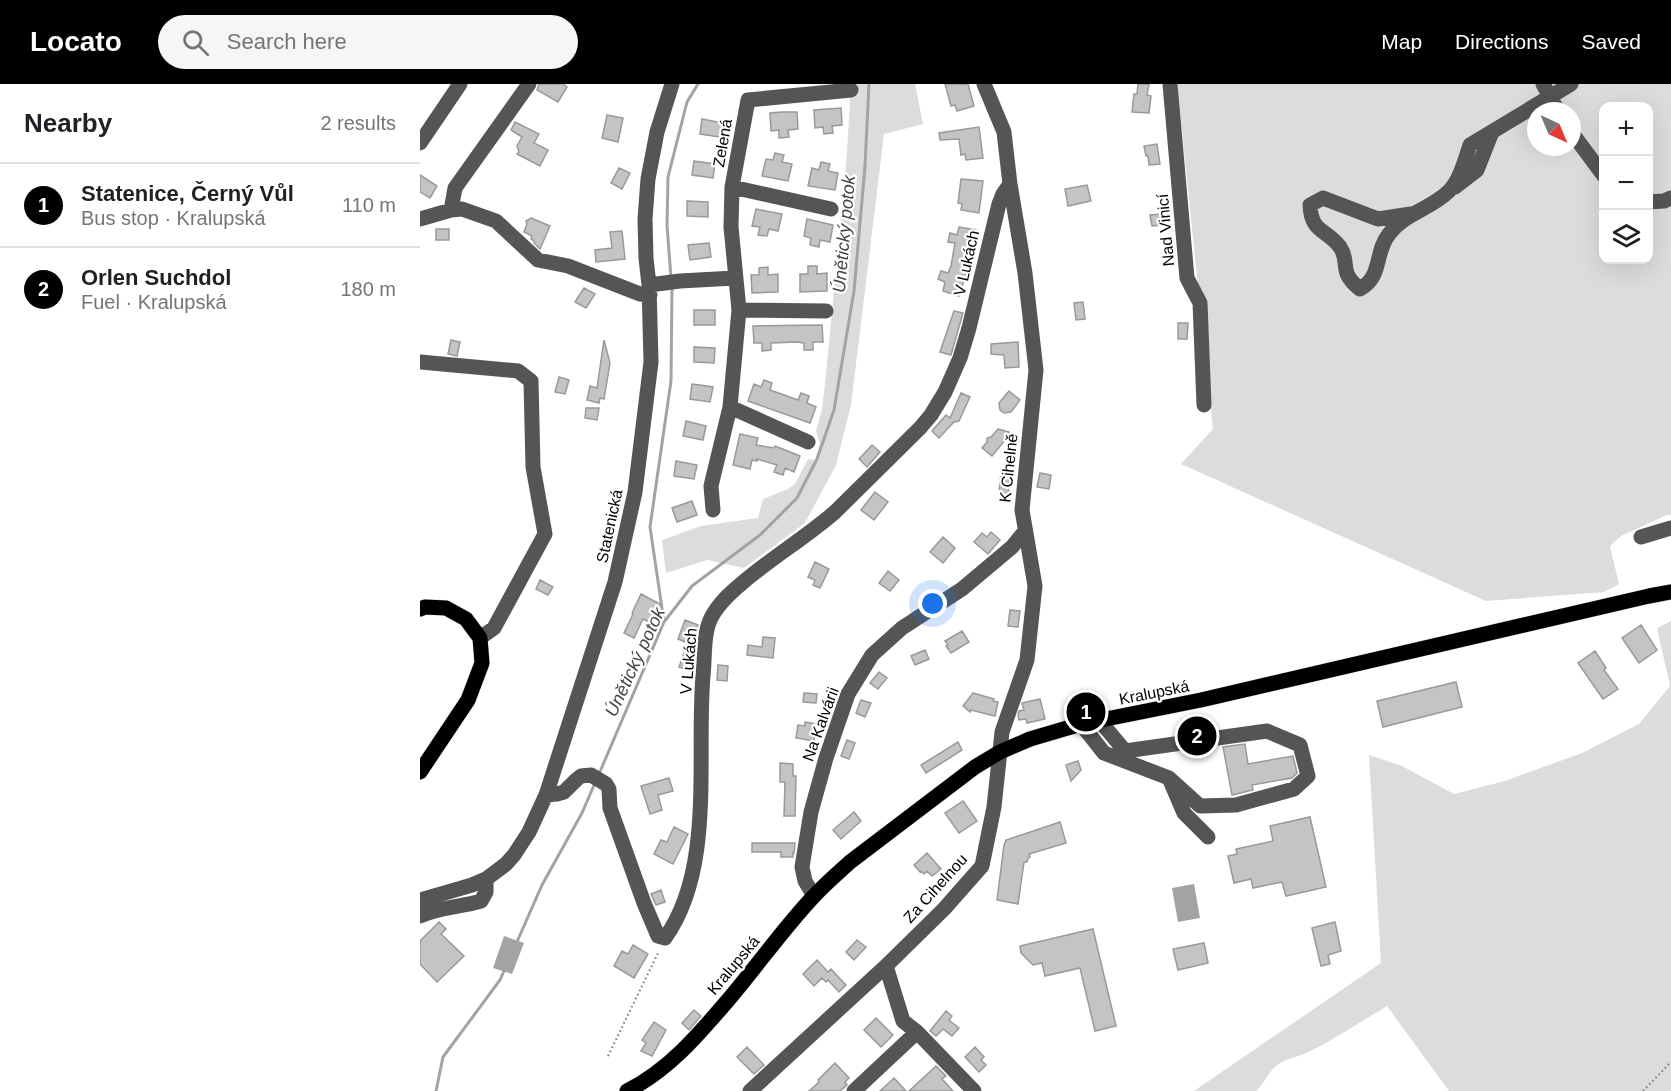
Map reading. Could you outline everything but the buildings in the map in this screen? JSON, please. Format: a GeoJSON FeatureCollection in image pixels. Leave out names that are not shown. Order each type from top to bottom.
{"type":"FeatureCollection","features":[{"type":"Feature","properties":{"kind":"main road"},"geometry":{"type":"LineString","coordinates":[[1649,596],[1671,588]]}},
{"type":"Feature","properties":{"kind":"main road","name":"Kralupská"},"geometry":{"type":"LineString","coordinates":[[627,1091],[661,1070],[693,1041],[814,896],[850,862],[975,767],[1000,752],[1030,739],[1082,724],[1212,698],[1671,592]]}},
{"type":"Feature","properties":{"kind":"main road"},"geometry":{"type":"LineString","coordinates":[[420,609],[425,607],[446,608],[466,620],[480,638],[482,663],[468,699],[420,772]]}},
{"type":"Feature","properties":{"kind":"street"},"geometry":{"type":"LineString","coordinates":[[420,142],[460,84]]}},
{"type":"Feature","properties":{"kind":"street"},"geometry":{"type":"LineString","coordinates":[[451,210],[455,188],[529,84]]}},
{"type":"Feature","properties":{"kind":"street","name":"Statenická"},"geometry":{"type":"LineString","coordinates":[[420,900],[486,879],[506,864],[529,832],[546,795],[615,582],[635,492],[651,362],[650,290],[645,219],[648,179],[657,132],[672,84]]}},
{"type":"Feature","properties":{"kind":"street","name":"K Cihelně"},"geometry":{"type":"LineString","coordinates":[[984,84],[1004,132],[1025,273],[1036,370],[1022,510],[1035,586],[1028,660],[1002,732],[1000,752]]}},
{"type":"Feature","properties":{"kind":"street","name":"Nad Vinicí"},"geometry":{"type":"LineString","coordinates":[[1170,84],[1186,278],[1200,303],[1204,405]]}},
{"type":"Feature","properties":{"kind":"street"},"geometry":{"type":"LineString","coordinates":[[1411,214],[1378,219],[1323,198],[1310,205],[1314,223],[1339,245],[1343,253],[1346,275],[1360,289],[1369,284],[1374,276],[1377,260],[1388,235],[1397,225],[1411,214],[1431,205],[1450,190],[1462,170],[1470,145],[1492,132],[1546,90],[1571,84]]}},
{"type":"Feature","properties":{"kind":"street","name":"Zelená"},"geometry":{"type":"LineString","coordinates":[[713,510],[711,486],[730,407],[740,310],[731,227],[732,187],[748,100],[851,90]]}},
{"type":"Feature","properties":{"kind":"street"},"geometry":{"type":"LineString","coordinates":[[1581,145],[1599,170]]}},
{"type":"Feature","properties":{"kind":"street","name":"V Lukách"},"geometry":{"type":"LineString","coordinates":[[666,938],[679,917],[685,901],[696,855],[700,810],[702,686],[707,627],[711,618],[724,599],[751,575],[822,524],[931,415],[945,392],[960,358],[999,204],[1010,184]]}},
{"type":"Feature","properties":{"kind":"street","name":"Zelená"},"geometry":{"type":"LineString","coordinates":[[732,187],[831,209]]}},
{"type":"Feature","properties":{"kind":"street"},"geometry":{"type":"LineString","coordinates":[[1653,202],[1671,198]]}},
{"type":"Feature","properties":{"kind":"street"},"geometry":{"type":"LineString","coordinates":[[420,219],[462,209],[496,221],[538,260],[568,266],[640,294],[673,281],[735,278]]}},
{"type":"Feature","properties":{"kind":"street"},"geometry":{"type":"LineString","coordinates":[[740,310],[826,311]]}},
{"type":"Feature","properties":{"kind":"street"},"geometry":{"type":"LineString","coordinates":[[420,362],[518,371],[531,381],[533,467],[544,534],[494,628],[480,638]]}},
{"type":"Feature","properties":{"kind":"street"},"geometry":{"type":"LineString","coordinates":[[730,407],[808,442]]}},
{"type":"Feature","properties":{"kind":"street"},"geometry":{"type":"LineString","coordinates":[[1641,537],[1671,528]]}},
{"type":"Feature","properties":{"kind":"street","name":"Na Kalvárii"},"geometry":{"type":"LineString","coordinates":[[814,896],[805,881],[801,867],[826,758],[848,694],[872,655],[902,628],[962,589],[1012,548],[1025,531]]}},
{"type":"Feature","properties":{"kind":"street"},"geometry":{"type":"LineString","coordinates":[[1082,724],[1104,753],[1169,778],[1200,806],[1236,805],[1294,789],[1308,776],[1300,746],[1267,730],[1125,751],[1100,721]]}},
{"type":"Feature","properties":{"kind":"street","name":"Za Cihelnou"},"geometry":{"type":"LineString","coordinates":[[750,1091],[886,966],[944,909],[982,866],[994,807],[1000,752]]}},
{"type":"Feature","properties":{"kind":"street"},"geometry":{"type":"LineString","coordinates":[[546,795],[564,792],[581,776],[591,775],[606,784],[609,789],[610,808],[644,903],[658,936],[666,938]]}},
{"type":"Feature","properties":{"kind":"street"},"geometry":{"type":"LineString","coordinates":[[1169,778],[1184,813],[1208,837]]}},
{"type":"Feature","properties":{"kind":"street"},"geometry":{"type":"LineString","coordinates":[[420,916],[430,911],[481,901],[486,892],[486,879]]}},
{"type":"Feature","properties":{"kind":"street"},"geometry":{"type":"LineString","coordinates":[[886,966],[903,1021],[917,1032],[974,1091]]}},
{"type":"Feature","properties":{"kind":"street"},"geometry":{"type":"LineString","coordinates":[[854,1091],[917,1032]]}},
{"type":"Feature","properties":{"kind":"path"},"geometry":{"type":"LineString","coordinates":[[608,1056],[666,938]]}},
{"type":"Feature","properties":{"kind":"path"},"geometry":{"type":"LineString","coordinates":[[1643,1091],[1671,1062]]}},
{"type":"Feature","properties":{"kind":"shaded area"},"geometry":{"type":"Polygon","coordinates":[[[851,84],[915,84],[923,124],[884,134],[851,405],[836,465],[805,523],[744,568],[707,560],[666,573],[662,540],[701,526],[758,518],[763,499],[795,484],[808,459],[815,460],[820,444],[816,431],[822,409],[826,375],[847,153],[851,84]]]}},
{"type":"Feature","properties":{"kind":"shaded area"},"geometry":{"type":"Polygon","coordinates":[[[1177,84],[1671,84],[1671,515],[1621,536],[1610,546],[1619,584],[1604,592],[1486,601],[1181,464],[1213,429],[1177,84]]]}},
{"type":"Feature","properties":{"kind":"shaded area"},"geometry":{"type":"Polygon","coordinates":[[[1671,621],[1671,1091],[1449,1091],[1387,1006],[1337,1037],[1280,1063],[1256,1091],[1194,1091],[1381,963],[1369,755],[1402,766],[1454,794],[1505,781],[1582,753],[1639,724],[1670,686],[1657,628],[1671,621]]]}},
{"type":"Feature","properties":{"kind":"shaded area"},"geometry":{"type":"Polygon","coordinates":[[[1194,884],[1200,918],[1178,922],[1172,888],[1194,884]]]}},
{"type":"Feature","properties":{"kind":"shaded area"},"geometry":{"type":"Polygon","coordinates":[[[504,936],[524,943],[512,974],[493,968],[504,936]]]}},
{"type":"Feature","properties":{"kind":"waterway"},"geometry":{"type":"LineString","coordinates":[[671,278],[667,225],[668,177],[687,102],[698,84]]}},
{"type":"Feature","properties":{"kind":"waterway","name":"Únětický potok"},"geometry":{"type":"LineString","coordinates":[[599,774],[664,622],[692,586],[760,535],[797,498],[817,459],[834,410],[854,291],[865,166],[869,84]]}},
{"type":"Feature","properties":{"kind":"waterway"},"geometry":{"type":"LineString","coordinates":[[664,622],[650,527],[671,381],[672,287]]}},
{"type":"Feature","properties":{"kind":"waterway","name":"Únětický potok"},"geometry":{"type":"LineString","coordinates":[[516,944],[542,885],[582,813],[595,783]]}},
{"type":"Feature","properties":{"kind":"waterway","name":"Únětický potok"},"geometry":{"type":"LineString","coordinates":[[436,1091],[443,1057],[500,980],[505,969]]}},
{"type":"Feature","properties":{"kind":"place","name":"Statenice, Černý Vůl"},"geometry":{"type":"Point","coordinates":[1086,712]}},
{"type":"Feature","properties":{"kind":"place","name":"Orlen Suchdol"},"geometry":{"type":"Point","coordinates":[1197,736]}}]}
